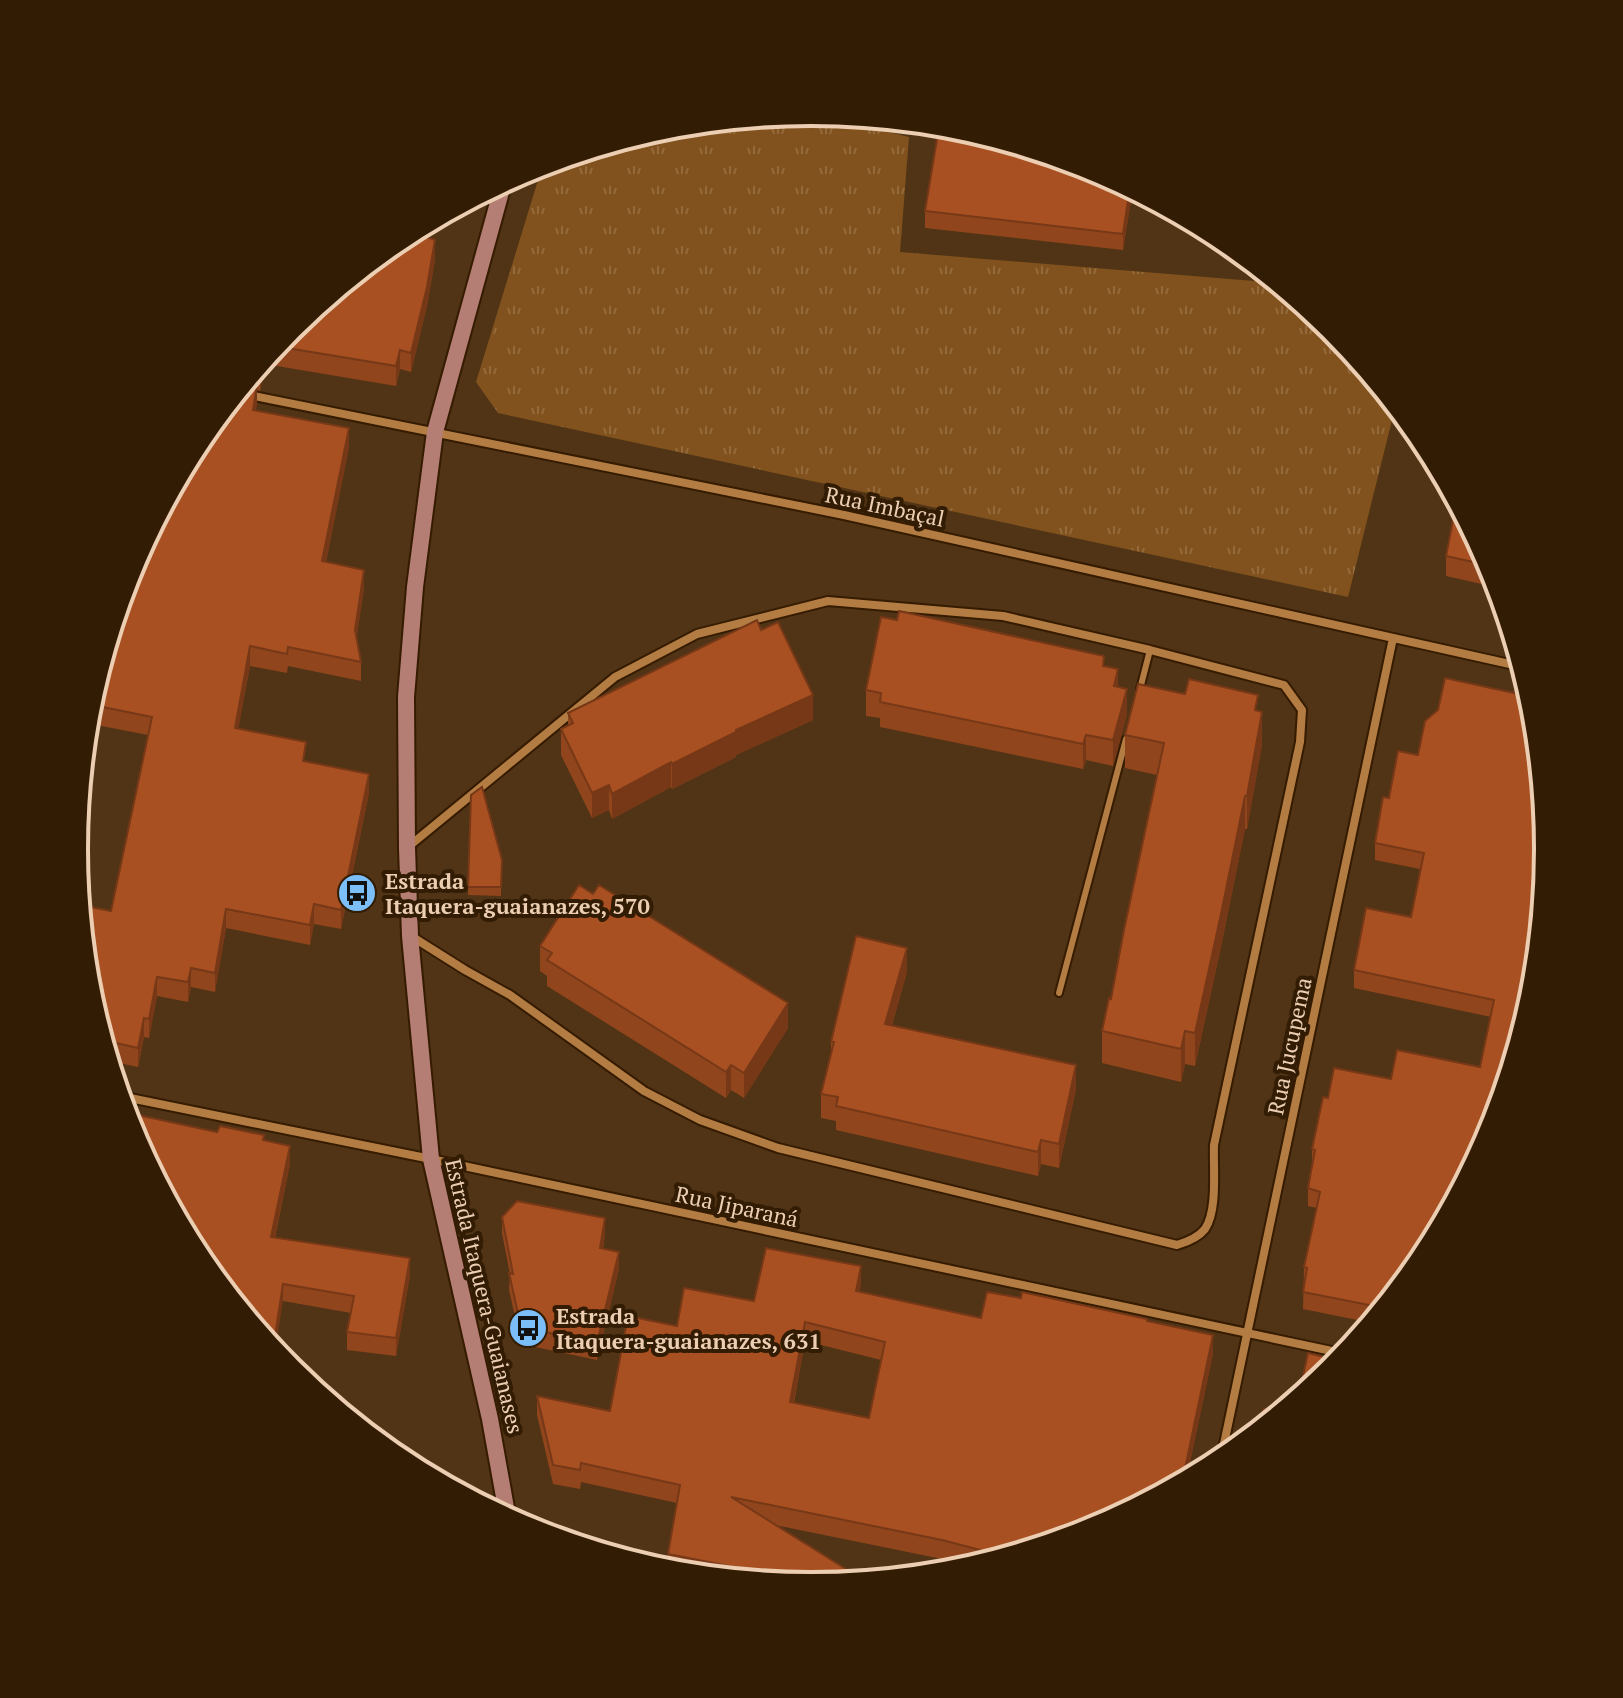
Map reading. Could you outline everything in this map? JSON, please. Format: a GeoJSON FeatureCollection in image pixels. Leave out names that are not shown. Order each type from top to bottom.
{"type":"FeatureCollection","features":[{"type":"Feature","properties":{"kind":"main road","name":"Estrada Itaquera-Guaianases"},"geometry":{"type":"LineString","coordinates":[[500,197],[435,432],[415,587],[406,697],[410,936],[431,1159],[490,1419],[505,1504]]}},
{"type":"Feature","properties":{"kind":"street","name":"Rua Imbaçal"},"geometry":{"type":"LineString","coordinates":[[249,396],[844,515],[1511,664]]}},
{"type":"Feature","properties":{"kind":"street"},"geometry":{"type":"LineString","coordinates":[[407,848],[615,677],[697,634],[828,601],[1003,616],[1284,685],[1302,710],[1300,742],[1214,1145],[1212,1214],[1204,1230],[1190,1241],[1177,1245],[778,1148],[700,1120],[644,1091],[510,995],[410,936]]}},
{"type":"Feature","properties":{"kind":"street","name":"Rua Jucupema"},"geometry":{"type":"LineString","coordinates":[[1224,1443],[1393,638]]}},
{"type":"Feature","properties":{"kind":"street","name":"Rua Jiparaná"},"geometry":{"type":"LineString","coordinates":[[132,1099],[1332,1351]]}},
{"type":"Feature","properties":{"kind":"lane"},"geometry":{"type":"LineString","coordinates":[[1138,695],[1150,650]]}},
{"type":"Feature","properties":{"kind":"lane"},"geometry":{"type":"LineString","coordinates":[[1059,993],[1130,725]]}},
{"type":"Feature","properties":{"kind":"green space"},"geometry":{"type":"Polygon","coordinates":[[[764,127],[859,127],[909,137],[900,252],[1260,282],[1323,337],[1392,419],[1348,597],[498,413],[476,382],[538,180],[624,150],[670,139],[764,127]]]}},
{"type":"Feature","properties":{"kind":"building"},"geometry":{"type":"Polygon","coordinates":[[[937,137],[1044,164],[1128,199],[1123,234],[925,211],[937,137]]]}},
{"type":"Feature","properties":{"kind":"building"},"geometry":{"type":"Polygon","coordinates":[[[426,237],[435,240],[427,287],[411,353],[400,350],[396,366],[290,348],[334,305],[426,237]]]}},
{"type":"Feature","properties":{"kind":"building"},"geometry":{"type":"Polygon","coordinates":[[[257,386],[253,410],[349,428],[322,561],[364,570],[355,630],[361,662],[288,647],[287,654],[250,646],[235,728],[306,742],[303,761],[369,774],[341,910],[314,904],[310,925],[226,909],[215,973],[191,968],[188,982],[157,977],[149,1019],[144,1018],[138,1048],[115,1043],[102,990],[91,907],[111,911],[152,717],[102,707],[126,616],[143,572],[185,487],[210,447],[257,386]]]}},
{"type":"Feature","properties":{"kind":"building"},"geometry":{"type":"Polygon","coordinates":[[[1454,517],[1476,562],[1446,556],[1454,517]]]}},
{"type":"Feature","properties":{"kind":"building"},"geometry":{"type":"Polygon","coordinates":[[[899,611],[1104,656],[1103,666],[1118,669],[1114,686],[1127,689],[1113,740],[1086,735],[1083,744],[880,702],[881,693],[866,690],[881,617],[897,620],[899,611]]]}},
{"type":"Feature","properties":{"kind":"building"},"geometry":{"type":"Polygon","coordinates":[[[757,620],[761,630],[778,622],[813,695],[671,762],[612,794],[609,785],[592,793],[561,729],[573,723],[568,713],[757,620]]]}},
{"type":"Feature","properties":{"kind":"building"},"geometry":{"type":"Polygon","coordinates":[[[1445,678],[1514,693],[1516,686],[1529,755],[1533,802],[1535,849],[1529,943],[1510,1036],[1480,1126],[1438,1211],[1413,1251],[1372,1306],[1303,1292],[1307,1268],[1304,1267],[1320,1192],[1308,1188],[1315,1150],[1312,1149],[1323,1097],[1328,1098],[1334,1068],[1391,1079],[1397,1050],[1480,1067],[1494,1000],[1354,970],[1366,908],[1411,917],[1424,853],[1375,843],[1383,797],[1389,798],[1398,751],[1418,755],[1425,721],[1438,710],[1445,678]]]}},
{"type":"Feature","properties":{"kind":"building"},"geometry":{"type":"Polygon","coordinates":[[[1189,679],[1258,695],[1255,710],[1262,712],[1247,796],[1195,1033],[1185,1031],[1181,1049],[1102,1031],[1164,743],[1125,735],[1138,684],[1185,694],[1189,679]]]}},
{"type":"Feature","properties":{"kind":"building"},"geometry":{"type":"Polygon","coordinates":[[[482,787],[502,860],[501,887],[468,887],[471,795],[482,787]]]}},
{"type":"Feature","properties":{"kind":"building"},"geometry":{"type":"Polygon","coordinates":[[[579,885],[593,894],[599,885],[788,1003],[744,1073],[731,1065],[726,1072],[547,960],[552,953],[540,946],[579,885]]]}},
{"type":"Feature","properties":{"kind":"building"},"geometry":{"type":"Polygon","coordinates":[[[856,936],[907,948],[885,1024],[1076,1065],[1059,1144],[1041,1140],[1038,1152],[836,1106],[838,1097],[821,1094],[856,936]]]}},
{"type":"Feature","properties":{"kind":"building"},"geometry":{"type":"Polygon","coordinates":[[[139,1115],[217,1132],[220,1126],[264,1135],[263,1140],[290,1146],[271,1237],[410,1258],[396,1338],[347,1332],[354,1296],[283,1284],[275,1334],[210,1251],[185,1211],[139,1115]]]}},
{"type":"Feature","properties":{"kind":"building"},"geometry":{"type":"Polygon","coordinates":[[[517,1201],[605,1218],[600,1248],[619,1252],[597,1343],[521,1327],[509,1273],[513,1274],[502,1217],[517,1201]]]}},
{"type":"Feature","properties":{"kind":"building"},"geometry":{"type":"Polygon","coordinates":[[[766,1248],[861,1266],[856,1291],[981,1318],[987,1292],[1021,1298],[1022,1292],[1213,1335],[1185,1468],[1088,1517],[985,1551],[731,1497],[849,1571],[764,1571],[668,1554],[680,1485],[581,1463],[580,1470],[553,1465],[537,1396],[610,1411],[628,1316],[677,1326],[684,1288],[754,1301],[766,1248]],[[805,1322],[790,1402],[869,1418],[885,1342],[805,1322]]]}},
{"type":"Feature","properties":{"kind":"building"},"geometry":{"type":"Polygon","coordinates":[[[1308,1353],[1326,1357],[1323,1361],[1302,1381],[1308,1353]]]}},
{"type":"Feature","properties":{"kind":"place","name":"Estrada Itaquera-guaianazes, 570"},"geometry":{"type":"Point","coordinates":[357,893]}},
{"type":"Feature","properties":{"kind":"place","name":"Estrada Itaquera-guaianazes, 631"},"geometry":{"type":"Point","coordinates":[528,1328]}}]}
